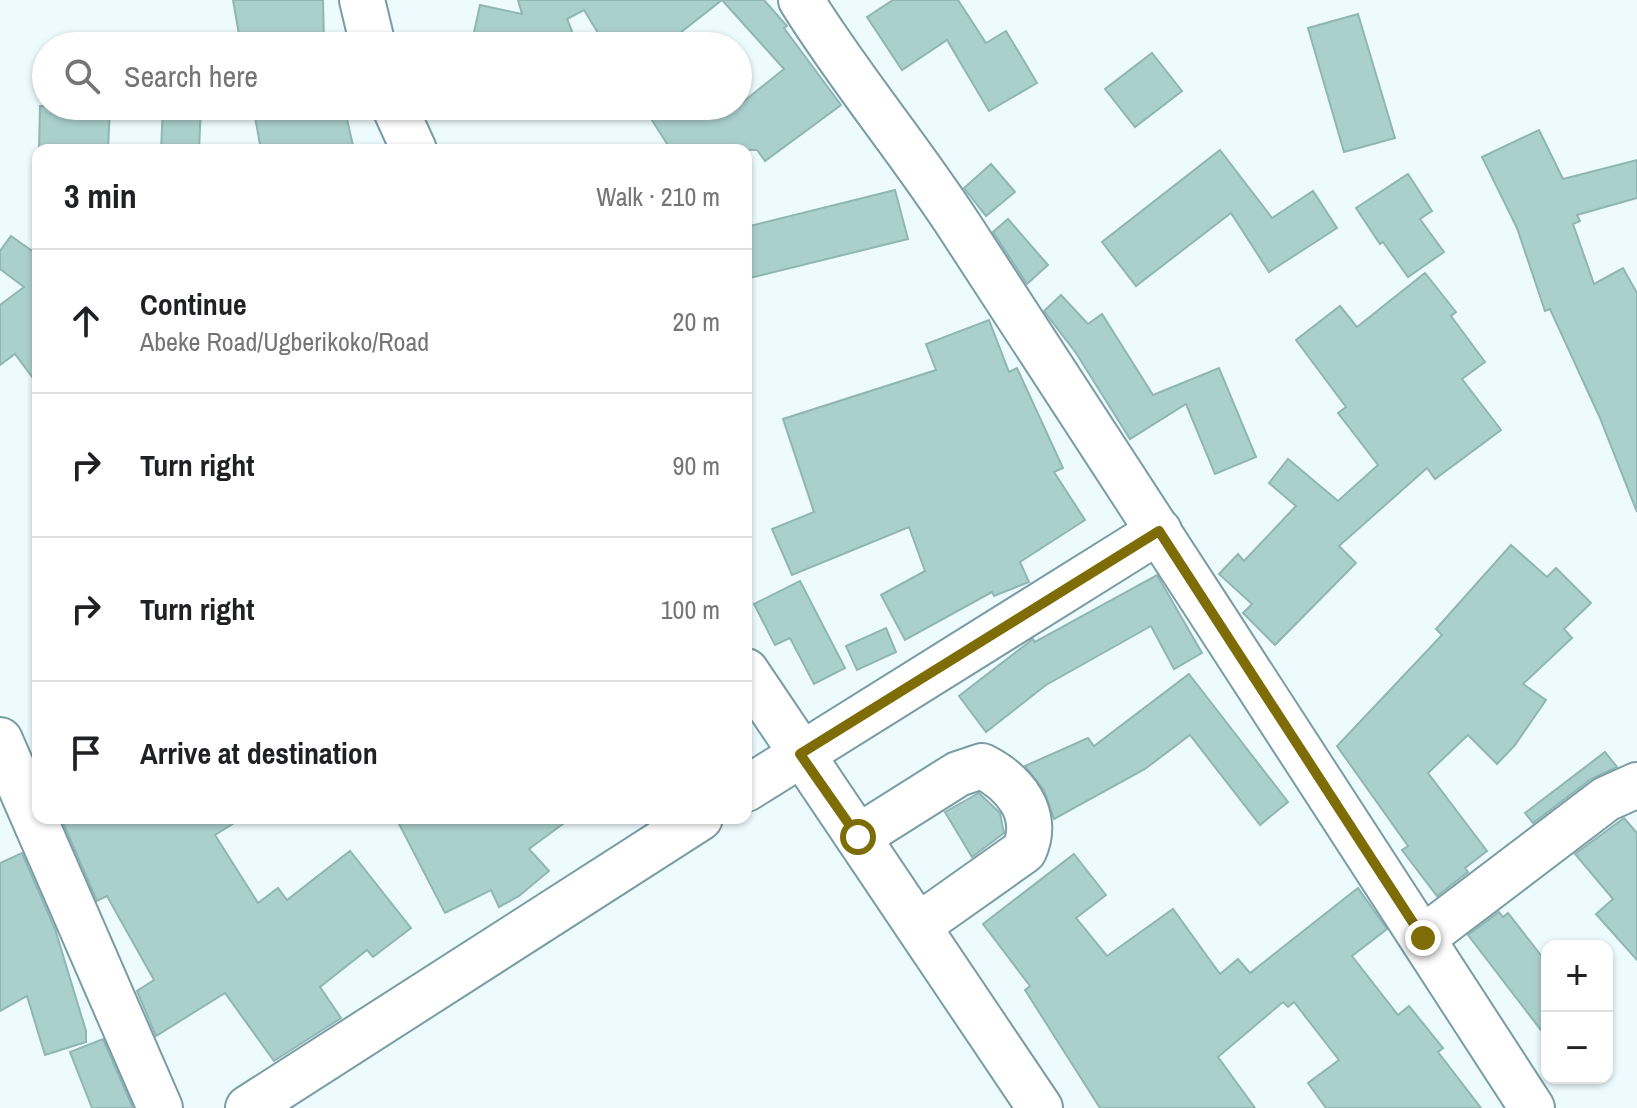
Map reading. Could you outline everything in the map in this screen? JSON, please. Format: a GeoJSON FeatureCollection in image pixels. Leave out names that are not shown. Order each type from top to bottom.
{"type":"FeatureCollection","features":[{"type":"Feature","properties":{"kind":"street"},"geometry":{"type":"LineString","coordinates":[[362,0],[370,32]]}},
{"type":"Feature","properties":{"kind":"street"},"geometry":{"type":"LineString","coordinates":[[801,0],[960,226],[1116,472],[1159,531],[1532,1108]]}},
{"type":"Feature","properties":{"kind":"street"},"geometry":{"type":"LineString","coordinates":[[400,120],[411,144]]}},
{"type":"Feature","properties":{"kind":"street"},"geometry":{"type":"LineString","coordinates":[[752,785],[1159,531]]}},
{"type":"Feature","properties":{"kind":"street"},"geometry":{"type":"LineString","coordinates":[[752,680],[1040,1108]]}},
{"type":"Feature","properties":{"kind":"street"},"geometry":{"type":"LineString","coordinates":[[0,740],[32,814]]}},
{"type":"Feature","properties":{"kind":"street"},"geometry":{"type":"LineString","coordinates":[[858,837],[958,774],[982,766],[1005,777],[1018,795],[1028,816],[1031,837],[1024,851],[918,926]]}},
{"type":"Feature","properties":{"kind":"street"},"geometry":{"type":"LineString","coordinates":[[1423,938],[1606,799],[1637,785]]}},
{"type":"Feature","properties":{"kind":"street"},"geometry":{"type":"LineString","coordinates":[[37,824],[160,1108]]}},
{"type":"Feature","properties":{"kind":"street"},"geometry":{"type":"LineString","coordinates":[[248,1108],[691,824]]}},
{"type":"Feature","properties":{"kind":"building"},"geometry":{"type":"Polygon","coordinates":[[[233,0],[323,0],[324,32],[239,32],[233,0]]]}},
{"type":"Feature","properties":{"kind":"building"},"geometry":{"type":"Polygon","coordinates":[[[518,0],[722,0],[681,32],[597,32],[584,10],[567,19],[572,32],[474,32],[480,5],[522,14],[518,0]]]}},
{"type":"Feature","properties":{"kind":"building"},"geometry":{"type":"Polygon","coordinates":[[[722,0],[764,0],[787,26],[784,28],[841,105],[765,161],[757,150],[752,150],[752,144],[667,144],[652,120],[752,120],[752,95],[784,69],[722,0]]]}},
{"type":"Feature","properties":{"kind":"building"},"geometry":{"type":"Polygon","coordinates":[[[893,0],[958,0],[986,43],[1006,31],[1037,83],[989,111],[947,40],[902,70],[867,17],[893,0]]]}},
{"type":"Feature","properties":{"kind":"building"},"geometry":{"type":"Polygon","coordinates":[[[1358,14],[1395,138],[1344,152],[1308,28],[1358,14]]]}},
{"type":"Feature","properties":{"kind":"building"},"geometry":{"type":"Polygon","coordinates":[[[1152,53],[1182,91],[1135,127],[1105,89],[1152,53]]]}},
{"type":"Feature","properties":{"kind":"building"},"geometry":{"type":"Polygon","coordinates":[[[40,120],[109,120],[108,144],[39,144],[40,120]]]}},
{"type":"Feature","properties":{"kind":"building"},"geometry":{"type":"Polygon","coordinates":[[[162,120],[200,120],[199,144],[161,144],[162,120]]]}},
{"type":"Feature","properties":{"kind":"building"},"geometry":{"type":"Polygon","coordinates":[[[256,120],[347,120],[353,144],[260,144],[256,120]]]}},
{"type":"Feature","properties":{"kind":"building"},"geometry":{"type":"Polygon","coordinates":[[[1539,130],[1563,179],[1637,160],[1637,198],[1577,215],[1580,221],[1573,224],[1594,284],[1623,268],[1637,293],[1637,512],[1600,418],[1550,309],[1545,311],[1517,228],[1482,157],[1539,130]]]}},
{"type":"Feature","properties":{"kind":"building"},"geometry":{"type":"Polygon","coordinates":[[[1220,150],[1272,218],[1313,191],[1337,228],[1269,272],[1231,213],[1136,286],[1102,242],[1220,150]]]}},
{"type":"Feature","properties":{"kind":"building"},"geometry":{"type":"Polygon","coordinates":[[[991,164],[1015,192],[986,216],[964,188],[991,164]]]}},
{"type":"Feature","properties":{"kind":"building"},"geometry":{"type":"Polygon","coordinates":[[[1408,174],[1432,211],[1420,219],[1444,252],[1408,277],[1383,242],[1380,244],[1356,208],[1408,174]]]}},
{"type":"Feature","properties":{"kind":"building"},"geometry":{"type":"Polygon","coordinates":[[[895,190],[908,239],[752,278],[752,226],[895,190]]]}},
{"type":"Feature","properties":{"kind":"building"},"geometry":{"type":"Polygon","coordinates":[[[1008,219],[1048,265],[1027,284],[993,232],[1008,219]]]}},
{"type":"Feature","properties":{"kind":"building"},"geometry":{"type":"Polygon","coordinates":[[[11,236],[32,251],[32,377],[15,354],[0,365],[0,305],[24,287],[0,269],[0,251],[11,236]]]}},
{"type":"Feature","properties":{"kind":"building"},"geometry":{"type":"Polygon","coordinates":[[[1425,273],[1456,312],[1451,316],[1485,362],[1462,379],[1501,430],[1435,479],[1427,468],[1339,546],[1356,563],[1275,645],[1243,613],[1252,604],[1219,574],[1238,554],[1244,561],[1296,506],[1269,483],[1288,459],[1338,501],[1378,465],[1338,413],[1346,407],[1296,340],[1340,306],[1357,327],[1425,273]]]}},
{"type":"Feature","properties":{"kind":"building"},"geometry":{"type":"Polygon","coordinates":[[[1061,295],[1088,324],[1102,314],[1153,395],[1219,368],[1256,457],[1215,474],[1186,404],[1130,439],[1076,353],[1044,311],[1061,295]]]}},
{"type":"Feature","properties":{"kind":"building"},"geometry":{"type":"Polygon","coordinates":[[[989,320],[1009,372],[1017,368],[1063,468],[1054,472],[1085,520],[1020,562],[1029,582],[994,596],[992,592],[905,640],[881,595],[925,571],[909,527],[792,575],[772,529],[814,512],[783,419],[936,370],[926,344],[989,320]]]}},
{"type":"Feature","properties":{"kind":"building"},"geometry":{"type":"Polygon","coordinates":[[[1511,545],[1547,577],[1556,568],[1591,603],[1564,629],[1572,638],[1523,684],[1546,700],[1515,745],[1497,764],[1468,735],[1428,773],[1487,851],[1465,868],[1468,872],[1437,896],[1402,850],[1408,846],[1337,746],[1442,635],[1436,629],[1511,545]]]}},
{"type":"Feature","properties":{"kind":"building"},"geometry":{"type":"Polygon","coordinates":[[[1157,575],[1202,653],[1174,669],[1151,626],[1046,685],[986,732],[959,696],[1033,639],[1035,642],[1157,575]]]}},
{"type":"Feature","properties":{"kind":"building"},"geometry":{"type":"Polygon","coordinates":[[[800,581],[845,668],[814,684],[790,638],[775,645],[754,604],[800,581]]]}},
{"type":"Feature","properties":{"kind":"building"},"geometry":{"type":"Polygon","coordinates":[[[886,628],[896,652],[857,670],[846,646],[886,628]]]}},
{"type":"Feature","properties":{"kind":"building"},"geometry":{"type":"Polygon","coordinates":[[[1189,674],[1288,802],[1260,825],[1190,735],[1145,769],[1054,819],[1044,790],[1025,766],[1088,738],[1094,746],[1189,674]]]}},
{"type":"Feature","properties":{"kind":"building"},"geometry":{"type":"Polygon","coordinates":[[[1605,752],[1617,767],[1591,779],[1533,823],[1525,813],[1605,752]]]}},
{"type":"Feature","properties":{"kind":"building"},"geometry":{"type":"Polygon","coordinates":[[[979,793],[1000,813],[1004,833],[972,857],[945,812],[979,793]]]}},
{"type":"Feature","properties":{"kind":"building"},"geometry":{"type":"Polygon","coordinates":[[[1624,818],[1637,833],[1637,960],[1596,914],[1613,899],[1575,854],[1624,818]]]}},
{"type":"Feature","properties":{"kind":"building"},"geometry":{"type":"Polygon","coordinates":[[[64,824],[232,824],[215,835],[258,903],[278,888],[287,900],[350,851],[411,928],[373,957],[367,950],[320,987],[341,1018],[274,1061],[225,993],[156,1036],[137,991],[154,980],[107,896],[97,901],[64,824]]]}},
{"type":"Feature","properties":{"kind":"building"},"geometry":{"type":"Polygon","coordinates":[[[399,824],[563,824],[529,849],[549,871],[519,896],[499,907],[491,890],[445,913],[399,824]]]}},
{"type":"Feature","properties":{"kind":"building"},"geometry":{"type":"Polygon","coordinates":[[[22,853],[55,929],[86,1031],[86,1042],[45,1055],[27,996],[0,1011],[0,863],[22,853]]]}},
{"type":"Feature","properties":{"kind":"building"},"geometry":{"type":"Polygon","coordinates":[[[1074,854],[1106,895],[1076,918],[1107,956],[1173,909],[1220,974],[1238,959],[1250,973],[1358,888],[1387,929],[1352,956],[1398,1015],[1409,1006],[1443,1048],[1438,1052],[1481,1108],[1326,1108],[1308,1083],[1339,1060],[1294,1002],[1288,1007],[1283,1002],[1218,1057],[1255,1108],[1100,1108],[1025,990],[1030,986],[983,924],[1074,854]]]}},
{"type":"Feature","properties":{"kind":"building"},"geometry":{"type":"Polygon","coordinates":[[[1499,912],[1503,917],[1508,913],[1541,955],[1541,1030],[1468,935],[1499,912]]]}},
{"type":"Feature","properties":{"kind":"building"},"geometry":{"type":"Polygon","coordinates":[[[103,1039],[133,1108],[92,1108],[70,1052],[103,1039]]]}},
{"type":"Feature","properties":{"kind":"route"},"geometry":{"type":"LineString","coordinates":[[858,837],[800,754],[1159,531],[1423,938]]}}]}
